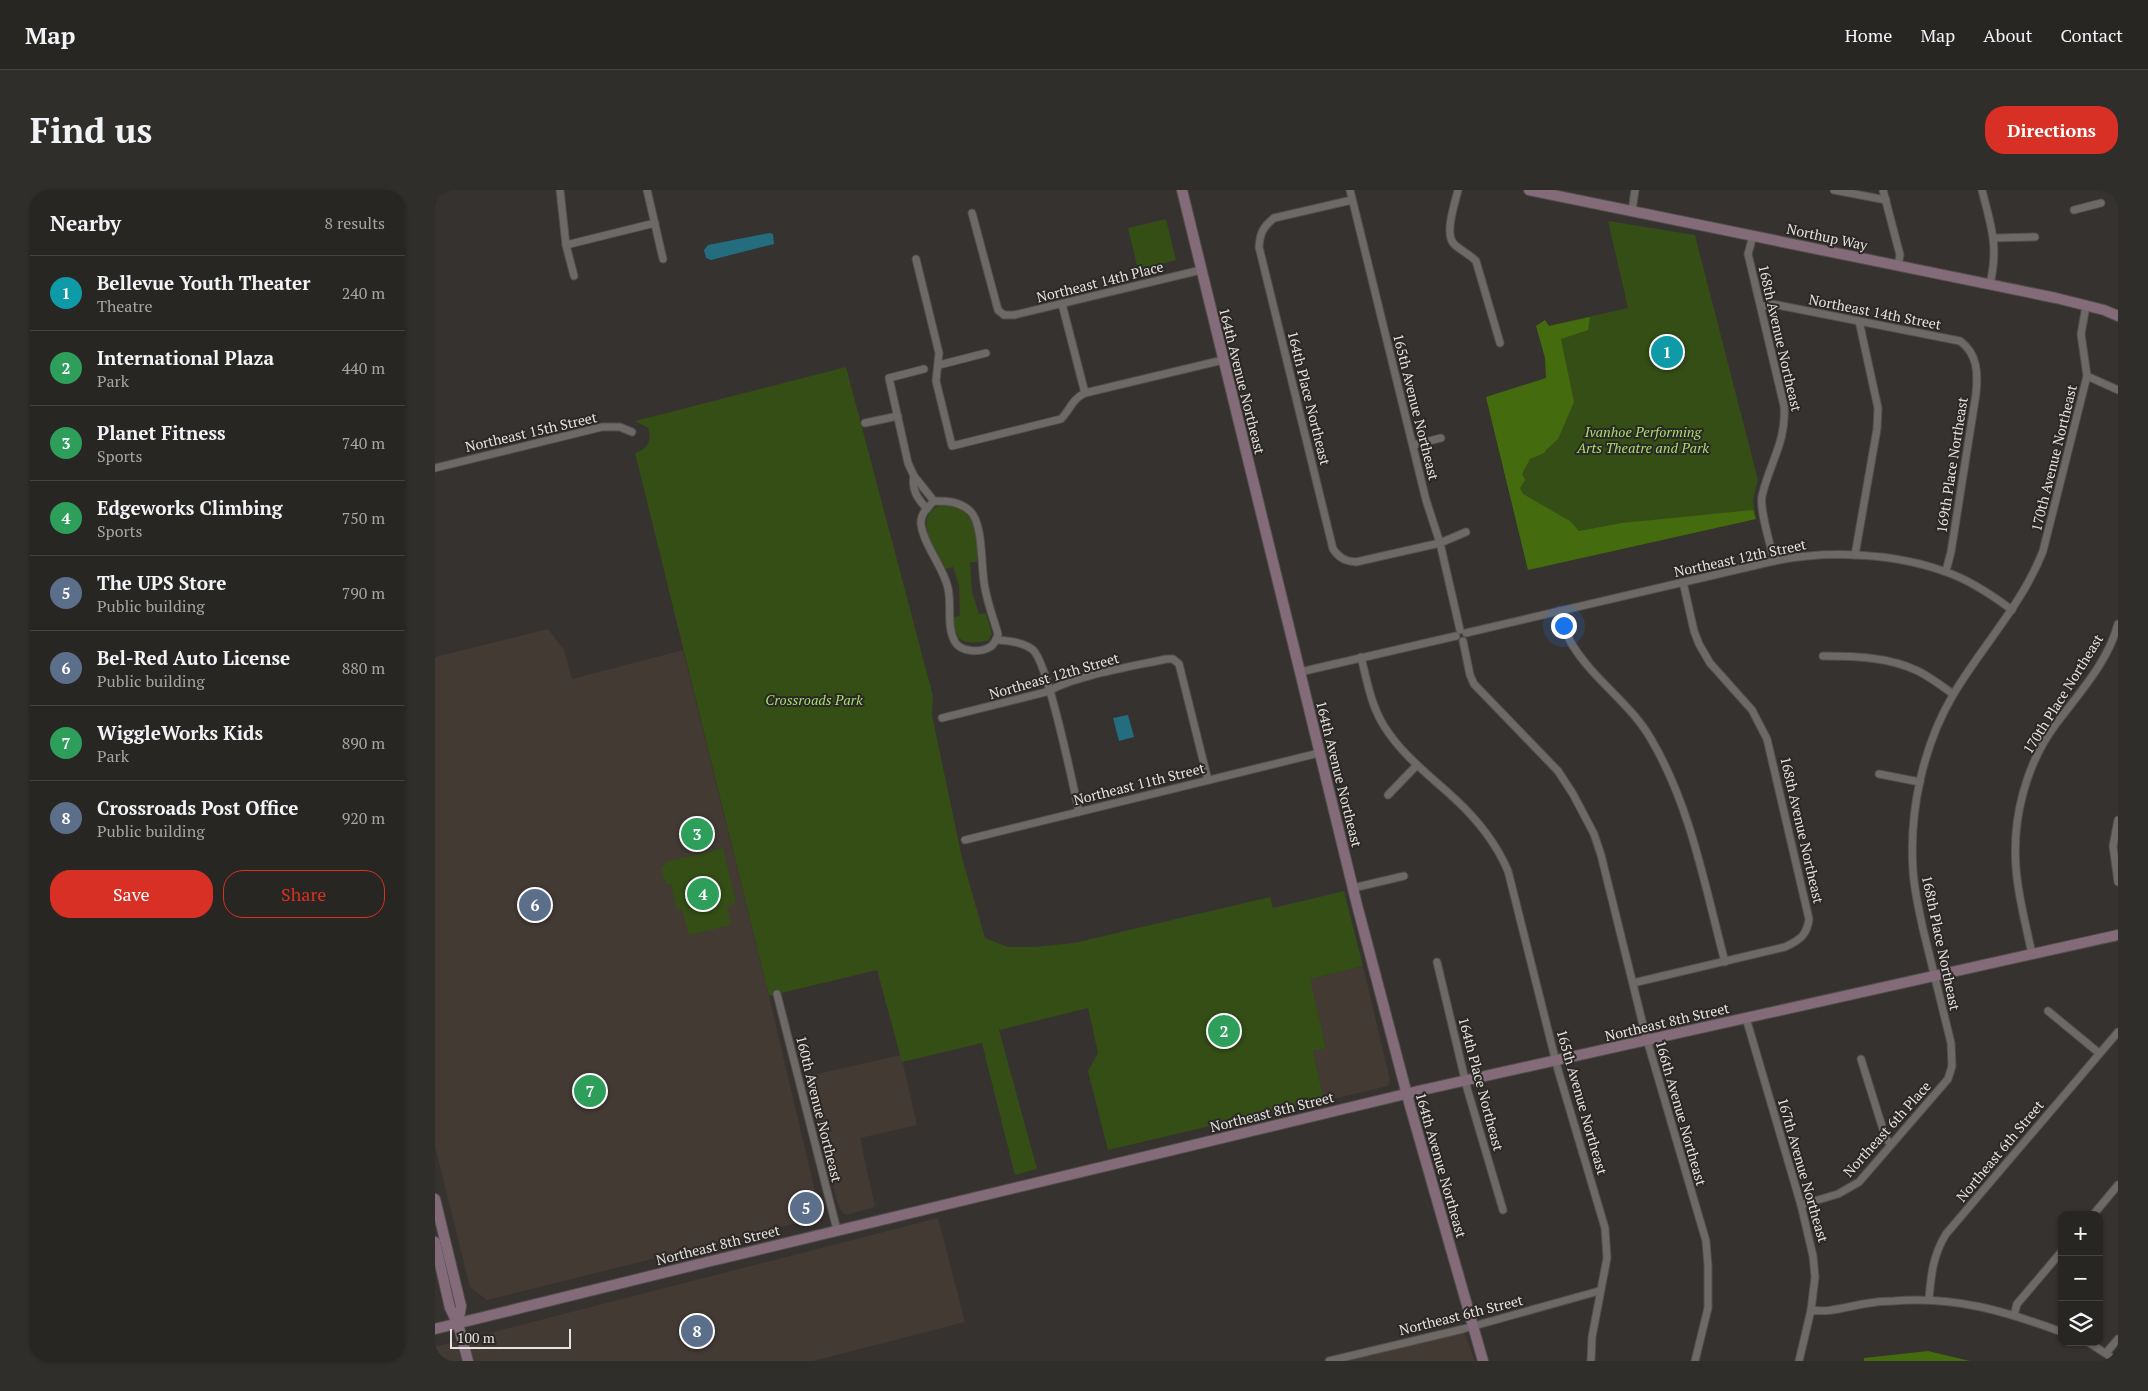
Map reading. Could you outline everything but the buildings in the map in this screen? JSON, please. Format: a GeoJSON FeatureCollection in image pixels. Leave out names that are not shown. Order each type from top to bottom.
{"type":"FeatureCollection","features":[{"type":"Feature","properties":{"kind":"street"},"geometry":{"type":"LineString","coordinates":[[560,190],[567,245],[575,276]]}},
{"type":"Feature","properties":{"kind":"street"},"geometry":{"type":"LineString","coordinates":[[647,190],[663,258]]}},
{"type":"Feature","properties":{"kind":"street","name":"164th Avenue Northeast"},"geometry":{"type":"LineString","coordinates":[[1182,190],[1353,888],[1407,1094],[1483,1361]]}},
{"type":"Feature","properties":{"kind":"street","name":"165th Avenue Northeast"},"geometry":{"type":"LineString","coordinates":[[1349,190],[1426,500],[1440,543],[1461,633]]}},
{"type":"Feature","properties":{"kind":"street"},"geometry":{"type":"LineString","coordinates":[[1458,190],[1449,232],[1453,243],[1467,252],[1476,261],[1500,344]]}},
{"type":"Feature","properties":{"kind":"street","name":"Northup Way"},"geometry":{"type":"LineString","coordinates":[[1529,190],[1990,284],[2086,306],[2118,316]]}},
{"type":"Feature","properties":{"kind":"street"},"geometry":{"type":"LineString","coordinates":[[1632,211],[1635,190]]}},
{"type":"Feature","properties":{"kind":"street"},"geometry":{"type":"LineString","coordinates":[[1834,190],[1886,200]]}},
{"type":"Feature","properties":{"kind":"street"},"geometry":{"type":"LineString","coordinates":[[1883,190],[1900,255],[1898,265]]}},
{"type":"Feature","properties":{"kind":"street"},"geometry":{"type":"LineString","coordinates":[[1983,190],[1995,238],[1990,284]]}},
{"type":"Feature","properties":{"kind":"street","name":"164th Place Northeast"},"geometry":{"type":"LineString","coordinates":[[1352,200],[1274,218],[1264,227],[1260,235],[1259,247],[1333,549],[1338,556],[1346,561],[1364,561],[1440,543]]}},
{"type":"Feature","properties":{"kind":"street"},"geometry":{"type":"LineString","coordinates":[[2074,210],[2101,203]]}},
{"type":"Feature","properties":{"kind":"street","name":"Northeast 14th Place"},"geometry":{"type":"LineString","coordinates":[[972,212],[998,310],[1004,314],[1014,315],[1201,270]]}},
{"type":"Feature","properties":{"kind":"street"},"geometry":{"type":"LineString","coordinates":[[567,245],[655,223]]}},
{"type":"Feature","properties":{"kind":"street","name":"168th Avenue Northeast"},"geometry":{"type":"LineString","coordinates":[[1753,236],[1748,254],[1784,406],[1786,422],[1762,498],[1774,561]]}},
{"type":"Feature","properties":{"kind":"street"},"geometry":{"type":"LineString","coordinates":[[1995,238],[2035,237]]}},
{"type":"Feature","properties":{"kind":"street"},"geometry":{"type":"LineString","coordinates":[[916,259],[939,353],[936,381],[952,446],[1061,419],[1068,412],[1077,397],[1085,393],[1223,360]]}},
{"type":"Feature","properties":{"kind":"street"},"geometry":{"type":"LineString","coordinates":[[1062,304],[1085,393]]}},
{"type":"Feature","properties":{"kind":"street","name":"Northeast 14th Street"},"geometry":{"type":"LineString","coordinates":[[1761,307],[1772,304],[1960,341],[1969,349],[1976,361]]}},
{"type":"Feature","properties":{"kind":"street","name":"170th Avenue Northeast"},"geometry":{"type":"LineString","coordinates":[[2012,610],[2034,576],[2043,552],[2087,376],[2081,334],[2086,306]]}},
{"type":"Feature","properties":{"kind":"street"},"geometry":{"type":"LineString","coordinates":[[1855,555],[1877,430],[1879,408],[1859,321]]}},
{"type":"Feature","properties":{"kind":"street"},"geometry":{"type":"LineString","coordinates":[[939,365],[986,353]]}},
{"type":"Feature","properties":{"kind":"street","name":"169th Place Northeast"},"geometry":{"type":"LineString","coordinates":[[1946,572],[1951,552],[1976,394],[1978,379],[1976,361]]}},
{"type":"Feature","properties":{"kind":"street"},"geometry":{"type":"LineString","coordinates":[[924,369],[889,378],[908,463],[914,476],[934,500],[958,503],[971,512],[975,519],[980,539],[984,584],[998,634],[997,640],[990,647],[973,651],[963,649],[956,643],[950,621],[948,589],[923,532],[921,522],[922,516],[934,500]]}},
{"type":"Feature","properties":{"kind":"street"},"geometry":{"type":"LineString","coordinates":[[2087,376],[2118,390]]}},
{"type":"Feature","properties":{"kind":"street"},"geometry":{"type":"LineString","coordinates":[[865,423],[898,416]]}},
{"type":"Feature","properties":{"kind":"street","name":"Northeast 15th Street"},"geometry":{"type":"LineString","coordinates":[[435,468],[602,427],[620,427],[632,432]]}},
{"type":"Feature","properties":{"kind":"street"},"geometry":{"type":"LineString","coordinates":[[1413,445],[1441,438]]}},
{"type":"Feature","properties":{"kind":"street"},"geometry":{"type":"LineString","coordinates":[[914,476],[912,485],[918,499],[927,509]]}},
{"type":"Feature","properties":{"kind":"street"},"geometry":{"type":"LineString","coordinates":[[1440,543],[1466,532]]}},
{"type":"Feature","properties":{"kind":"street","name":"Northeast 12th Street"},"geometry":{"type":"LineString","coordinates":[[1300,672],[1774,561],[1814,554],[1855,555],[1900,561],[1946,572],[1985,590],[2012,610]]}},
{"type":"Feature","properties":{"kind":"street","name":"168th Avenue Northeast"},"geometry":{"type":"LineString","coordinates":[[1683,582],[1694,631],[1699,644],[1710,663],[1744,700],[1764,730],[1809,919],[1808,929],[1804,937],[1785,946],[1725,962]]}},
{"type":"Feature","properties":{"kind":"street","name":"168th Place Northeast"},"geometry":{"type":"LineString","coordinates":[[1952,1066],[1951,1043],[1917,904],[1913,870],[1915,811],[1920,782],[1932,740],[1953,694],[2012,610]]}},
{"type":"Feature","properties":{"kind":"street"},"geometry":{"type":"LineString","coordinates":[[1559,611],[1574,648],[1638,719],[1651,738],[1672,781],[1685,815],[1725,962],[1633,983]]}},
{"type":"Feature","properties":{"kind":"street","name":"170th Place Northeast"},"geometry":{"type":"LineString","coordinates":[[2032,954],[2016,868],[2017,824],[2021,804],[2034,761],[2042,746],[2098,666],[2109,647],[2118,624]]}},
{"type":"Feature","properties":{"kind":"street","name":"166th Avenue Northeast"},"geometry":{"type":"LineString","coordinates":[[1461,633],[1458,640],[1463,641],[1470,675],[1474,684],[1557,771],[1585,816],[1601,855],[1647,1040],[1706,1241],[1709,1266],[1708,1308],[1695,1361]]}},
{"type":"Feature","properties":{"kind":"street"},"geometry":{"type":"LineString","coordinates":[[997,640],[1022,644],[1033,650],[1040,659],[1050,691],[1079,812]]}},
{"type":"Feature","properties":{"kind":"street"},"geometry":{"type":"LineString","coordinates":[[1823,656],[1870,658],[1917,670],[1953,694]]}},
{"type":"Feature","properties":{"kind":"street"},"geometry":{"type":"LineString","coordinates":[[1361,657],[1377,714],[1390,734],[1417,765],[1389,795]]}},
{"type":"Feature","properties":{"kind":"street","name":"Northeast 12th Street"},"geometry":{"type":"LineString","coordinates":[[942,718],[1050,691],[1057,686],[1166,658],[1173,659],[1179,664],[1208,780]]}},
{"type":"Feature","properties":{"kind":"street","name":"Northeast 11th Street"},"geometry":{"type":"LineString","coordinates":[[965,840],[1319,753]]}},
{"type":"Feature","properties":{"kind":"street","name":"165th Avenue Northeast"},"geometry":{"type":"LineString","coordinates":[[1417,765],[1455,799],[1480,825],[1500,853],[1513,891],[1556,1060],[1605,1228],[1607,1258],[1599,1291],[1592,1337],[1591,1361]]}},
{"type":"Feature","properties":{"kind":"street"},"geometry":{"type":"LineString","coordinates":[[1879,774],[1920,782]]}},
{"type":"Feature","properties":{"kind":"street"},"geometry":{"type":"LineString","coordinates":[[2118,820],[2113,846],[2118,882]]}},
{"type":"Feature","properties":{"kind":"street"},"geometry":{"type":"LineString","coordinates":[[1353,888],[1404,876]]}},
{"type":"Feature","properties":{"kind":"street","name":"Northeast 8th Street"},"geometry":{"type":"LineString","coordinates":[[435,1329],[837,1230],[1465,1080],[2118,935]]}},
{"type":"Feature","properties":{"kind":"street","name":"164th Place Northeast"},"geometry":{"type":"LineString","coordinates":[[1437,962],[1465,1080],[1503,1210]]}},
{"type":"Feature","properties":{"kind":"street","name":"160th Avenue Northeast"},"geometry":{"type":"LineString","coordinates":[[777,994],[837,1230]]}},
{"type":"Feature","properties":{"kind":"street"},"geometry":{"type":"LineString","coordinates":[[2048,1010],[2099,1053]]}},
{"type":"Feature","properties":{"kind":"street","name":"167th Avenue Northeast"},"geometry":{"type":"LineString","coordinates":[[1746,1018],[1801,1205],[1813,1256],[1815,1277],[1811,1310],[1799,1361]]}},
{"type":"Feature","properties":{"kind":"street","name":"Northeast 6th Street"},"geometry":{"type":"LineString","coordinates":[[1929,1299],[1932,1268],[1937,1249],[1946,1234],[2118,1032]]}},
{"type":"Feature","properties":{"kind":"street"},"geometry":{"type":"LineString","coordinates":[[1861,1059],[1885,1139],[1891,1144]]}},
{"type":"Feature","properties":{"kind":"street","name":"Northeast 6th Place"},"geometry":{"type":"LineString","coordinates":[[1801,1205],[1849,1190],[1872,1168],[1948,1079],[1952,1066]]}},
{"type":"Feature","properties":{"kind":"street"},"geometry":{"type":"LineString","coordinates":[[2096,1211],[2118,1185]]}},
{"type":"Feature","properties":{"kind":"street"},"geometry":{"type":"LineString","coordinates":[[435,1199],[461,1306],[458,1324]]}},
{"type":"Feature","properties":{"kind":"street"},"geometry":{"type":"LineString","coordinates":[[435,1242],[450,1308],[458,1324],[468,1361]]}},
{"type":"Feature","properties":{"kind":"street"},"geometry":{"type":"LineString","coordinates":[[2014,1315],[2017,1304],[2058,1256]]}},
{"type":"Feature","properties":{"kind":"street","name":"Northeast 6th Street"},"geometry":{"type":"LineString","coordinates":[[1329,1361],[1473,1326],[1599,1291]]}},
{"type":"Feature","properties":{"kind":"street"},"geometry":{"type":"LineString","coordinates":[[1811,1310],[1821,1312],[1867,1303],[1929,1299],[1967,1303],[2014,1315],[2058,1331]]}},
{"type":"Feature","properties":{"kind":"street"},"geometry":{"type":"LineString","coordinates":[[2106,1353],[2118,1339]]}},
{"type":"Feature","properties":{"kind":"street"},"geometry":{"type":"LineString","coordinates":[[2095,1346],[2117,1361]]}},
{"type":"Feature","properties":{"kind":"shaded area"},"geometry":{"type":"Polygon","coordinates":[[[548,629],[564,650],[572,679],[683,650],[769,996],[821,1217],[487,1300],[470,1287],[435,1146],[435,657],[548,629]]]}},
{"type":"Feature","properties":{"kind":"shaded area"},"geometry":{"type":"Polygon","coordinates":[[[1363,966],[1390,1080],[1388,1086],[1324,1101],[1313,1051],[1326,1047],[1309,979],[1363,966]]]}},
{"type":"Feature","properties":{"kind":"shaded area"},"geometry":{"type":"Polygon","coordinates":[[[901,1055],[917,1125],[860,1138],[875,1207],[846,1215],[840,1209],[837,1201],[804,1077],[901,1055]]]}},
{"type":"Feature","properties":{"kind":"shaded area"},"geometry":{"type":"Polygon","coordinates":[[[938,1218],[965,1322],[813,1361],[435,1361],[435,1347],[938,1218]]]}},
{"type":"Feature","properties":{"kind":"shaded area"},"geometry":{"type":"Polygon","coordinates":[[[1463,1329],[1475,1361],[1341,1361],[1463,1329]]]}},
{"type":"Feature","properties":{"kind":"green space"},"geometry":{"type":"Polygon","coordinates":[[[1166,219],[1176,260],[1138,270],[1128,228],[1166,219]]]}},
{"type":"Feature","properties":{"kind":"green space","name":"Ivanhoe Performing Arts Theatre and Park"},"geometry":{"type":"Polygon","coordinates":[[[1608,221],[1695,235],[1758,480],[1753,500],[1756,519],[1528,570],[1486,397],[1561,380],[1548,326],[1628,308],[1608,221]]]}},
{"type":"Feature","properties":{"kind":"green space"},"geometry":{"type":"Polygon","coordinates":[[[1590,317],[1588,330],[1561,339],[1574,402],[1558,439],[1544,453],[1530,459],[1522,474],[1525,480],[1520,488],[1523,494],[1570,521],[1579,531],[1622,523],[1753,510],[1756,519],[1528,570],[1486,397],[1546,378],[1545,358],[1536,326],[1545,320],[1549,326],[1590,317]]]}},
{"type":"Feature","properties":{"kind":"green space","name":"Crossroads Park"},"geometry":{"type":"Polygon","coordinates":[[[846,367],[933,696],[932,715],[962,858],[985,938],[1008,947],[1034,947],[1074,943],[1270,897],[1273,908],[1344,891],[1363,966],[1310,979],[1326,1048],[1313,1051],[1324,1101],[1317,1101],[1108,1150],[1088,1071],[1098,1053],[1088,1008],[999,1030],[1037,1169],[1015,1175],[982,1043],[902,1062],[877,970],[769,996],[635,453],[648,444],[648,428],[635,421],[846,367]]]}},
{"type":"Feature","properties":{"kind":"green space"},"geometry":{"type":"Polygon","coordinates":[[[943,504],[965,512],[974,528],[977,543],[977,562],[970,562],[972,591],[979,614],[986,613],[992,634],[988,641],[967,642],[962,640],[956,633],[953,617],[960,616],[959,586],[953,567],[946,569],[936,552],[928,533],[927,524],[928,516],[933,509],[943,504]]]}},
{"type":"Feature","properties":{"kind":"green space"},"geometry":{"type":"Polygon","coordinates":[[[723,848],[736,903],[727,906],[731,925],[689,935],[682,909],[677,910],[671,884],[666,884],[661,867],[666,865],[665,862],[723,848]]]}},
{"type":"Feature","properties":{"kind":"green space"},"geometry":{"type":"Polygon","coordinates":[[[597,1075],[604,1101],[583,1107],[576,1080],[597,1075]]]}},
{"type":"Feature","properties":{"kind":"green space"},"geometry":{"type":"Polygon","coordinates":[[[1928,1351],[1970,1361],[1864,1361],[1864,1358],[1928,1351]]]}},
{"type":"Feature","properties":{"kind":"water"},"geometry":{"type":"Polygon","coordinates":[[[769,233],[773,234],[774,244],[711,260],[706,258],[704,250],[708,245],[769,233]]]}},
{"type":"Feature","properties":{"kind":"water"},"geometry":{"type":"Polygon","coordinates":[[[1128,715],[1134,737],[1119,741],[1113,718],[1128,715]]]}},
{"type":"Feature","properties":{"kind":"place","name":"Bellevue Youth Theater"},"geometry":{"type":"Point","coordinates":[1667,352]}},
{"type":"Feature","properties":{"kind":"place","name":"Planet Fitness"},"geometry":{"type":"Point","coordinates":[697,834]}},
{"type":"Feature","properties":{"kind":"place","name":"Edgeworks Climbing"},"geometry":{"type":"Point","coordinates":[703,894]}},
{"type":"Feature","properties":{"kind":"place","name":"Bel-Red Auto License"},"geometry":{"type":"Point","coordinates":[535,905]}},
{"type":"Feature","properties":{"kind":"place","name":"International Plaza"},"geometry":{"type":"Point","coordinates":[1224,1031]}},
{"type":"Feature","properties":{"kind":"place","name":"WiggleWorks Kids"},"geometry":{"type":"Point","coordinates":[590,1091]}},
{"type":"Feature","properties":{"kind":"place","name":"The UPS Store"},"geometry":{"type":"Point","coordinates":[806,1208]}},
{"type":"Feature","properties":{"kind":"place","name":"Crossroads Post Office"},"geometry":{"type":"Point","coordinates":[697,1331]}}]}
